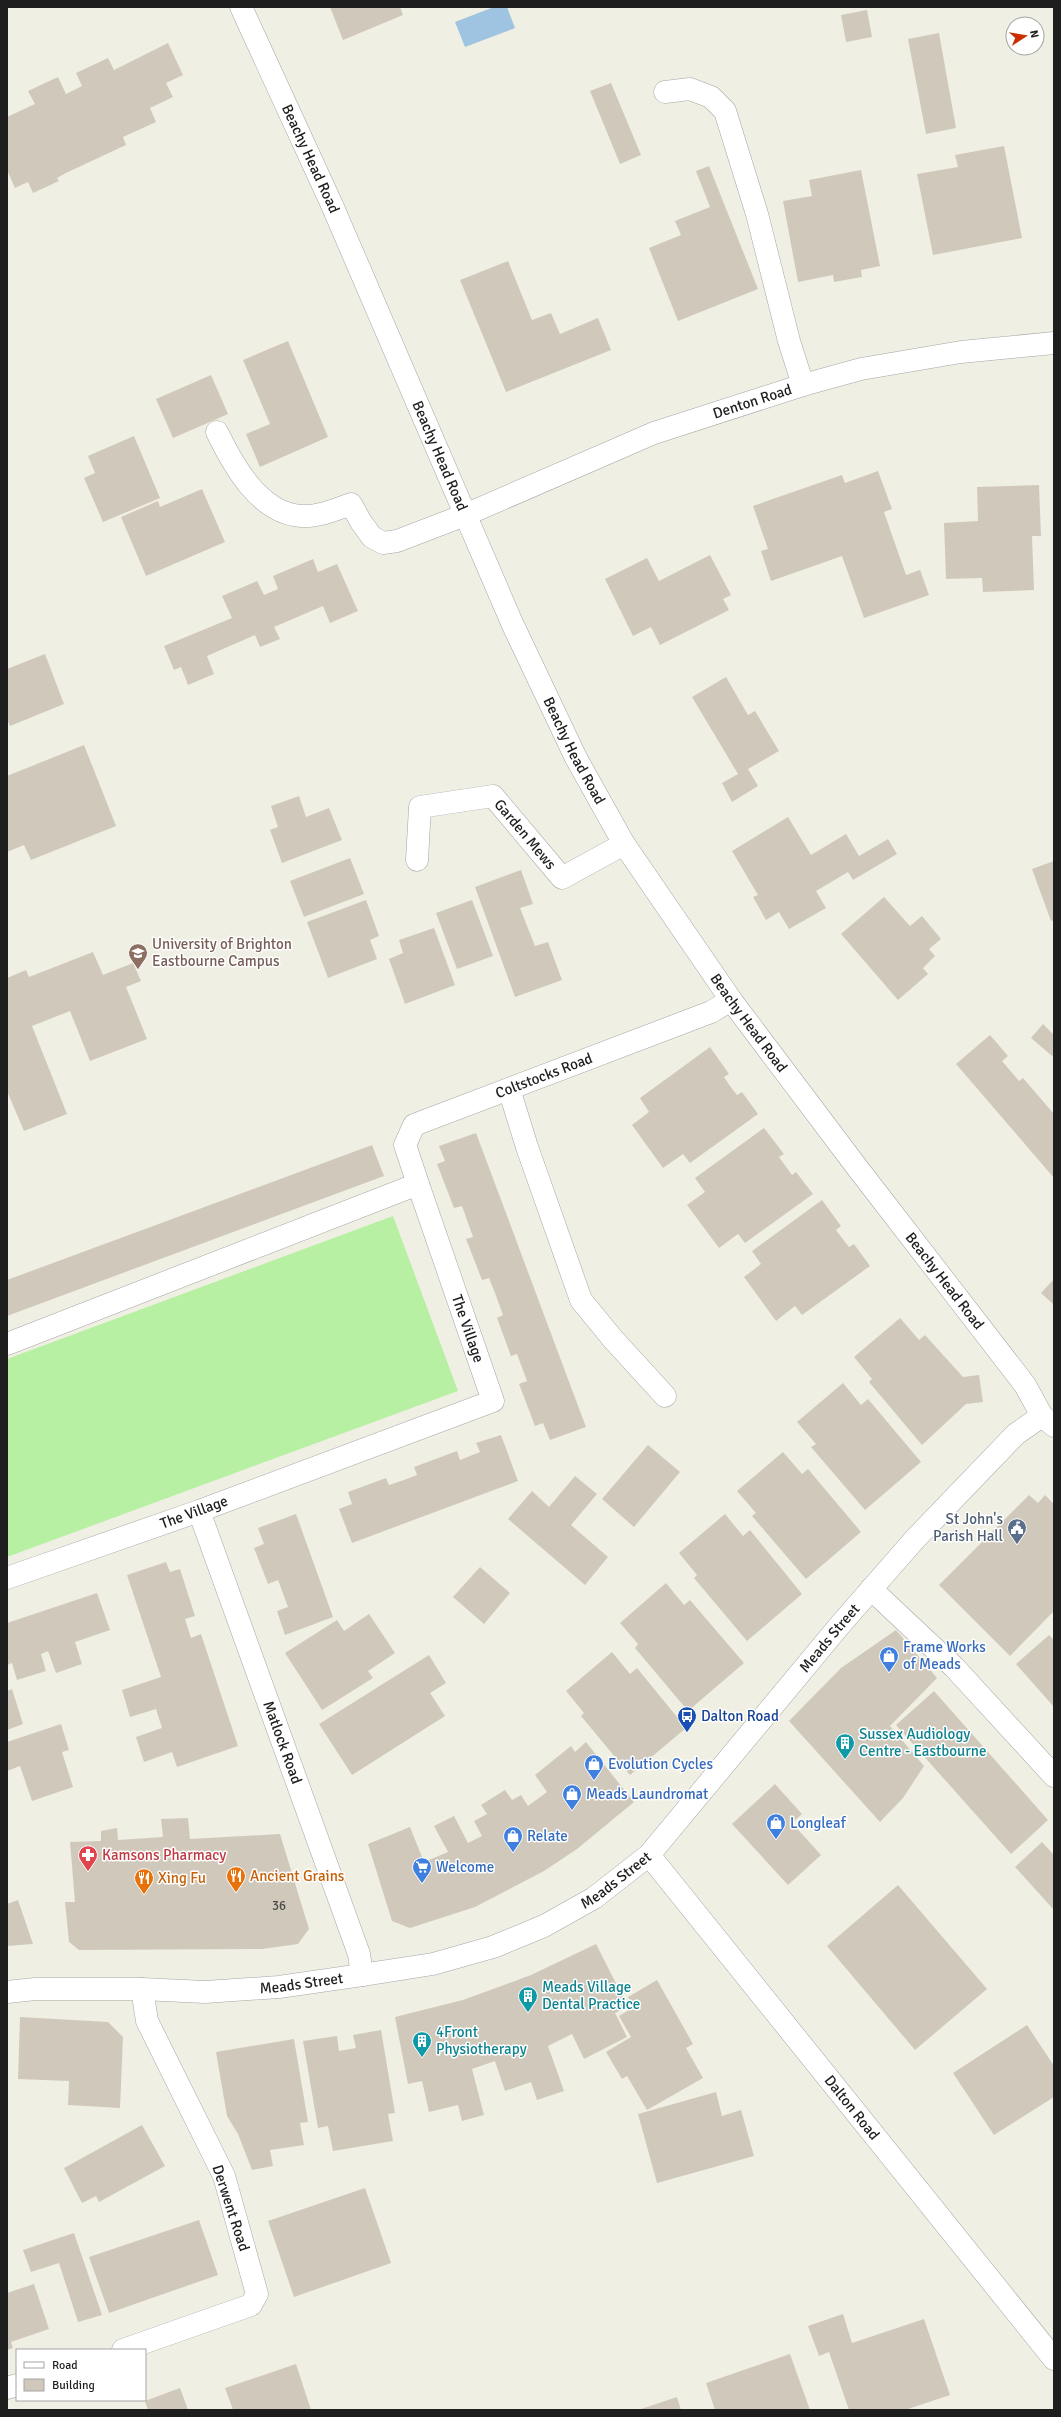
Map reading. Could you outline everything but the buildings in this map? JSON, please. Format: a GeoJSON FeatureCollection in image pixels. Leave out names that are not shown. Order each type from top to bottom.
{"type":"FeatureCollection","features":[{"type":"Feature","properties":{"kind":"street","name":"Beachy Head Road"},"geometry":{"type":"LineString","coordinates":[[241,7],[332,205],[512,623],[576,758],[624,844],[731,1000],[856,1166],[1025,1385],[1048,1421]]}},
{"type":"Feature","properties":{"kind":"street"},"geometry":{"type":"LineString","coordinates":[[665,92],[690,89],[711,97],[725,110],[757,214],[789,340],[803,384]]}},
{"type":"Feature","properties":{"kind":"street","name":"Denton Road"},"geometry":{"type":"LineString","coordinates":[[217,432],[229,456],[244,477],[261,497],[280,511],[301,516],[324,514],[351,504],[372,537],[383,543],[397,541],[465,515],[654,433],[803,384],[861,369],[961,352],[1054,343]]}},
{"type":"Feature","properties":{"kind":"street","name":"Garden Mews"},"geometry":{"type":"LineString","coordinates":[[417,860],[420,807],[493,796],[562,878],[624,844]]}},
{"type":"Feature","properties":{"kind":"street","name":"Coltstocks Road"},"geometry":{"type":"LineString","coordinates":[[418,1184],[405,1145],[414,1125],[711,1012],[731,1000]]}},
{"type":"Feature","properties":{"kind":"street"},"geometry":{"type":"LineString","coordinates":[[509,1089],[527,1147],[581,1300],[612,1338],[665,1396]]}},
{"type":"Feature","properties":{"kind":"street"},"geometry":{"type":"LineString","coordinates":[[7,1344],[418,1184]]}},
{"type":"Feature","properties":{"kind":"street","name":"The Village"},"geometry":{"type":"LineString","coordinates":[[7,1578],[199,1511],[493,1401],[418,1184]]}},
{"type":"Feature","properties":{"kind":"street","name":"Meads Street"},"geometry":{"type":"LineString","coordinates":[[7,1992],[35,1989],[142,1989],[205,1992],[279,1987],[433,1964],[493,1947],[544,1926],[594,1898],[649,1855],[871,1589],[915,1539],[1016,1434],[1048,1421]]}},
{"type":"Feature","properties":{"kind":"street","name":"Matlock Road"},"geometry":{"type":"LineString","coordinates":[[199,1511],[359,1954],[362,1975]]}},
{"type":"Feature","properties":{"kind":"street"},"geometry":{"type":"LineString","coordinates":[[871,1589],[954,1667],[1054,1776]]}},
{"type":"Feature","properties":{"kind":"street","name":"Dalton Road"},"geometry":{"type":"LineString","coordinates":[[649,1855],[1054,2359]]}},
{"type":"Feature","properties":{"kind":"street","name":"Derwent Road"},"geometry":{"type":"LineString","coordinates":[[126,2349],[250,2305],[257,2294],[224,2176],[147,2020],[142,1989]]}},
{"type":"Feature","properties":{"kind":"green space"},"geometry":{"type":"Polygon","coordinates":[[[393,1216],[458,1391],[7,1557],[7,1359],[393,1216]]]}},
{"type":"Feature","properties":{"kind":"water"},"geometry":{"type":"Polygon","coordinates":[[[494,7],[507,7],[515,28],[465,47],[455,22],[494,7]]]}},
{"type":"Feature","properties":{"kind":"place","name":"University of Brighton Eastbourne Campus"},"geometry":{"type":"Point","coordinates":[138,970]}},
{"type":"Feature","properties":{"kind":"place","name":"St John's Parish Hall"},"geometry":{"type":"Point","coordinates":[1017,1545]}},
{"type":"Feature","properties":{"kind":"place","name":"Frame Works of Meads"},"geometry":{"type":"Point","coordinates":[889,1673]}},
{"type":"Feature","properties":{"kind":"place","name":"Dalton Road"},"geometry":{"type":"Point","coordinates":[687,1733]}},
{"type":"Feature","properties":{"kind":"place","name":"Sussex Audiology Centre - Eastbourne"},"geometry":{"type":"Point","coordinates":[845,1760]}},
{"type":"Feature","properties":{"kind":"place","name":"Evolution Cycles"},"geometry":{"type":"Point","coordinates":[594,1781]}},
{"type":"Feature","properties":{"kind":"place","name":"Meads Laundromat"},"geometry":{"type":"Point","coordinates":[572,1811]}},
{"type":"Feature","properties":{"kind":"place","name":"Longleaf"},"geometry":{"type":"Point","coordinates":[776,1840]}},
{"type":"Feature","properties":{"kind":"place","name":"Relate"},"geometry":{"type":"Point","coordinates":[513,1853]}},
{"type":"Feature","properties":{"kind":"place","name":"Kamsons Pharmacy"},"geometry":{"type":"Point","coordinates":[88,1872]}},
{"type":"Feature","properties":{"kind":"place","name":"Welcome"},"geometry":{"type":"Point","coordinates":[422,1884]}},
{"type":"Feature","properties":{"kind":"place","name":"Ancient Grains"},"geometry":{"type":"Point","coordinates":[236,1893]}},
{"type":"Feature","properties":{"kind":"place","name":"Xing Fu"},"geometry":{"type":"Point","coordinates":[144,1895]}},
{"type":"Feature","properties":{"kind":"place","name":"Meads Village Dental Practice"},"geometry":{"type":"Point","coordinates":[528,2013]}},
{"type":"Feature","properties":{"kind":"place","name":"4Front Physiotherapy"},"geometry":{"type":"Point","coordinates":[422,2058]}}]}
